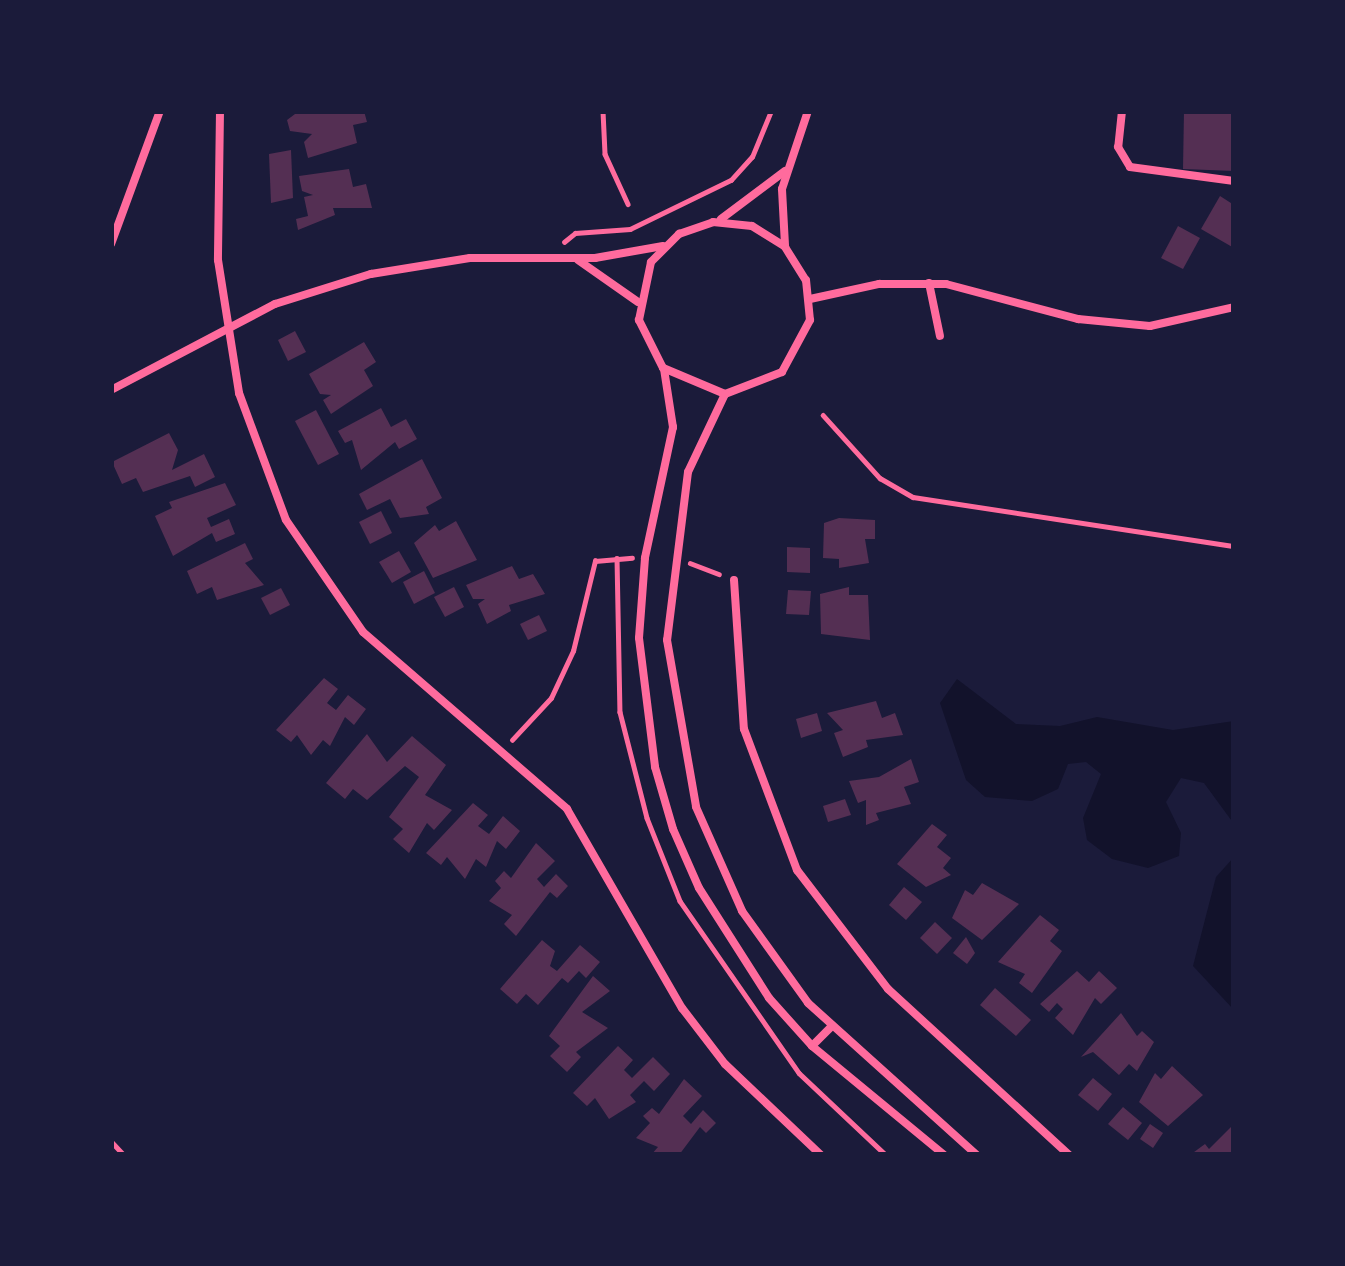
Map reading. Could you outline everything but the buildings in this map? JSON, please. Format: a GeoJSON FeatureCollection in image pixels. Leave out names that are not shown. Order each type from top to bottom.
{"type":"FeatureCollection","features":[{"type":"Feature","properties":{"kind":"lane"},"geometry":{"type":"LineString","coordinates":[[111,244],[160,111]]}},
{"type":"Feature","properties":{"kind":"lane"},"geometry":{"type":"LineString","coordinates":[[220,111],[214,194],[229,325],[259,458],[321,578],[412,680],[502,747],[593,846],[670,988],[725,1064],[821,1155]]}},
{"type":"Feature","properties":{"kind":"lane"},"geometry":{"type":"LineString","coordinates":[[808,111],[786,170],[785,247],[810,299],[805,339],[782,373],[725,394],[695,451],[672,556],[671,696],[696,807],[742,910],[831,1027],[977,1155]]}},
{"type":"Feature","properties":{"kind":"lane"},"geometry":{"type":"LineString","coordinates":[[1122,111],[1118,147],[1130,167],[1234,181]]}},
{"type":"Feature","properties":{"kind":"lane"},"geometry":{"type":"LineString","coordinates":[[111,390],[229,325],[371,274],[470,258],[567,258],[664,245],[754,202],[786,170]]}},
{"type":"Feature","properties":{"kind":"lane"},"geometry":{"type":"LineString","coordinates":[[713,222],[752,226],[785,247]]}},
{"type":"Feature","properties":{"kind":"lane"},"geometry":{"type":"LineString","coordinates":[[664,245],[638,302],[644,337],[663,368],[673,427],[645,558],[644,703],[674,829],[730,945],[812,1046],[944,1155]]}},
{"type":"Feature","properties":{"kind":"lane"},"geometry":{"type":"LineString","coordinates":[[567,258],[608,274],[638,302]]}},
{"type":"Feature","properties":{"kind":"lane"},"geometry":{"type":"LineString","coordinates":[[810,299],[929,284],[1114,325],[1186,322],[1234,308]]}},
{"type":"Feature","properties":{"kind":"lane"},"geometry":{"type":"LineString","coordinates":[[929,284],[940,336]]}},
{"type":"Feature","properties":{"kind":"lane"},"geometry":{"type":"LineString","coordinates":[[663,368],[725,394]]}},
{"type":"Feature","properties":{"kind":"lane"},"geometry":{"type":"LineString","coordinates":[[734,580],[744,729],[797,870],[888,989],[1069,1155]]}},
{"type":"Feature","properties":{"kind":"lane"},"geometry":{"type":"LineString","coordinates":[[812,1046],[831,1027]]}},
{"type":"Feature","properties":{"kind":"path"},"geometry":{"type":"LineString","coordinates":[[603,111],[605,154],[628,204]]}},
{"type":"Feature","properties":{"kind":"path"},"geometry":{"type":"LineString","coordinates":[[567,258],[575,233],[630,229],[731,180],[752,158],[771,111]]}},
{"type":"Feature","properties":{"kind":"path"},"geometry":{"type":"LineString","coordinates":[[823,415],[880,478],[913,497],[1234,546]]}},
{"type":"Feature","properties":{"kind":"path"},"geometry":{"type":"LineString","coordinates":[[672,556],[734,580]]}},
{"type":"Feature","properties":{"kind":"path"},"geometry":{"type":"LineString","coordinates":[[502,747],[551,698],[573,651],[595,561],[645,558]]}},
{"type":"Feature","properties":{"kind":"path"},"geometry":{"type":"LineString","coordinates":[[111,1141],[124,1155]]}},
{"type":"Feature","properties":{"kind":"shaded area"},"geometry":{"type":"Polygon","coordinates":[[[957,679],[1016,724],[1060,726],[1097,717],[1173,730],[1234,721],[1234,824],[1204,783],[1181,778],[1166,802],[1181,833],[1179,856],[1148,868],[1112,859],[1087,840],[1083,818],[1101,774],[1086,762],[1068,764],[1058,789],[1032,801],[985,797],[966,780],[940,703],[957,679]]]}},
{"type":"Feature","properties":{"kind":"shaded area"},"geometry":{"type":"Polygon","coordinates":[[[1234,857],[1234,1010],[1193,966],[1216,877],[1234,857]]]}}]}
